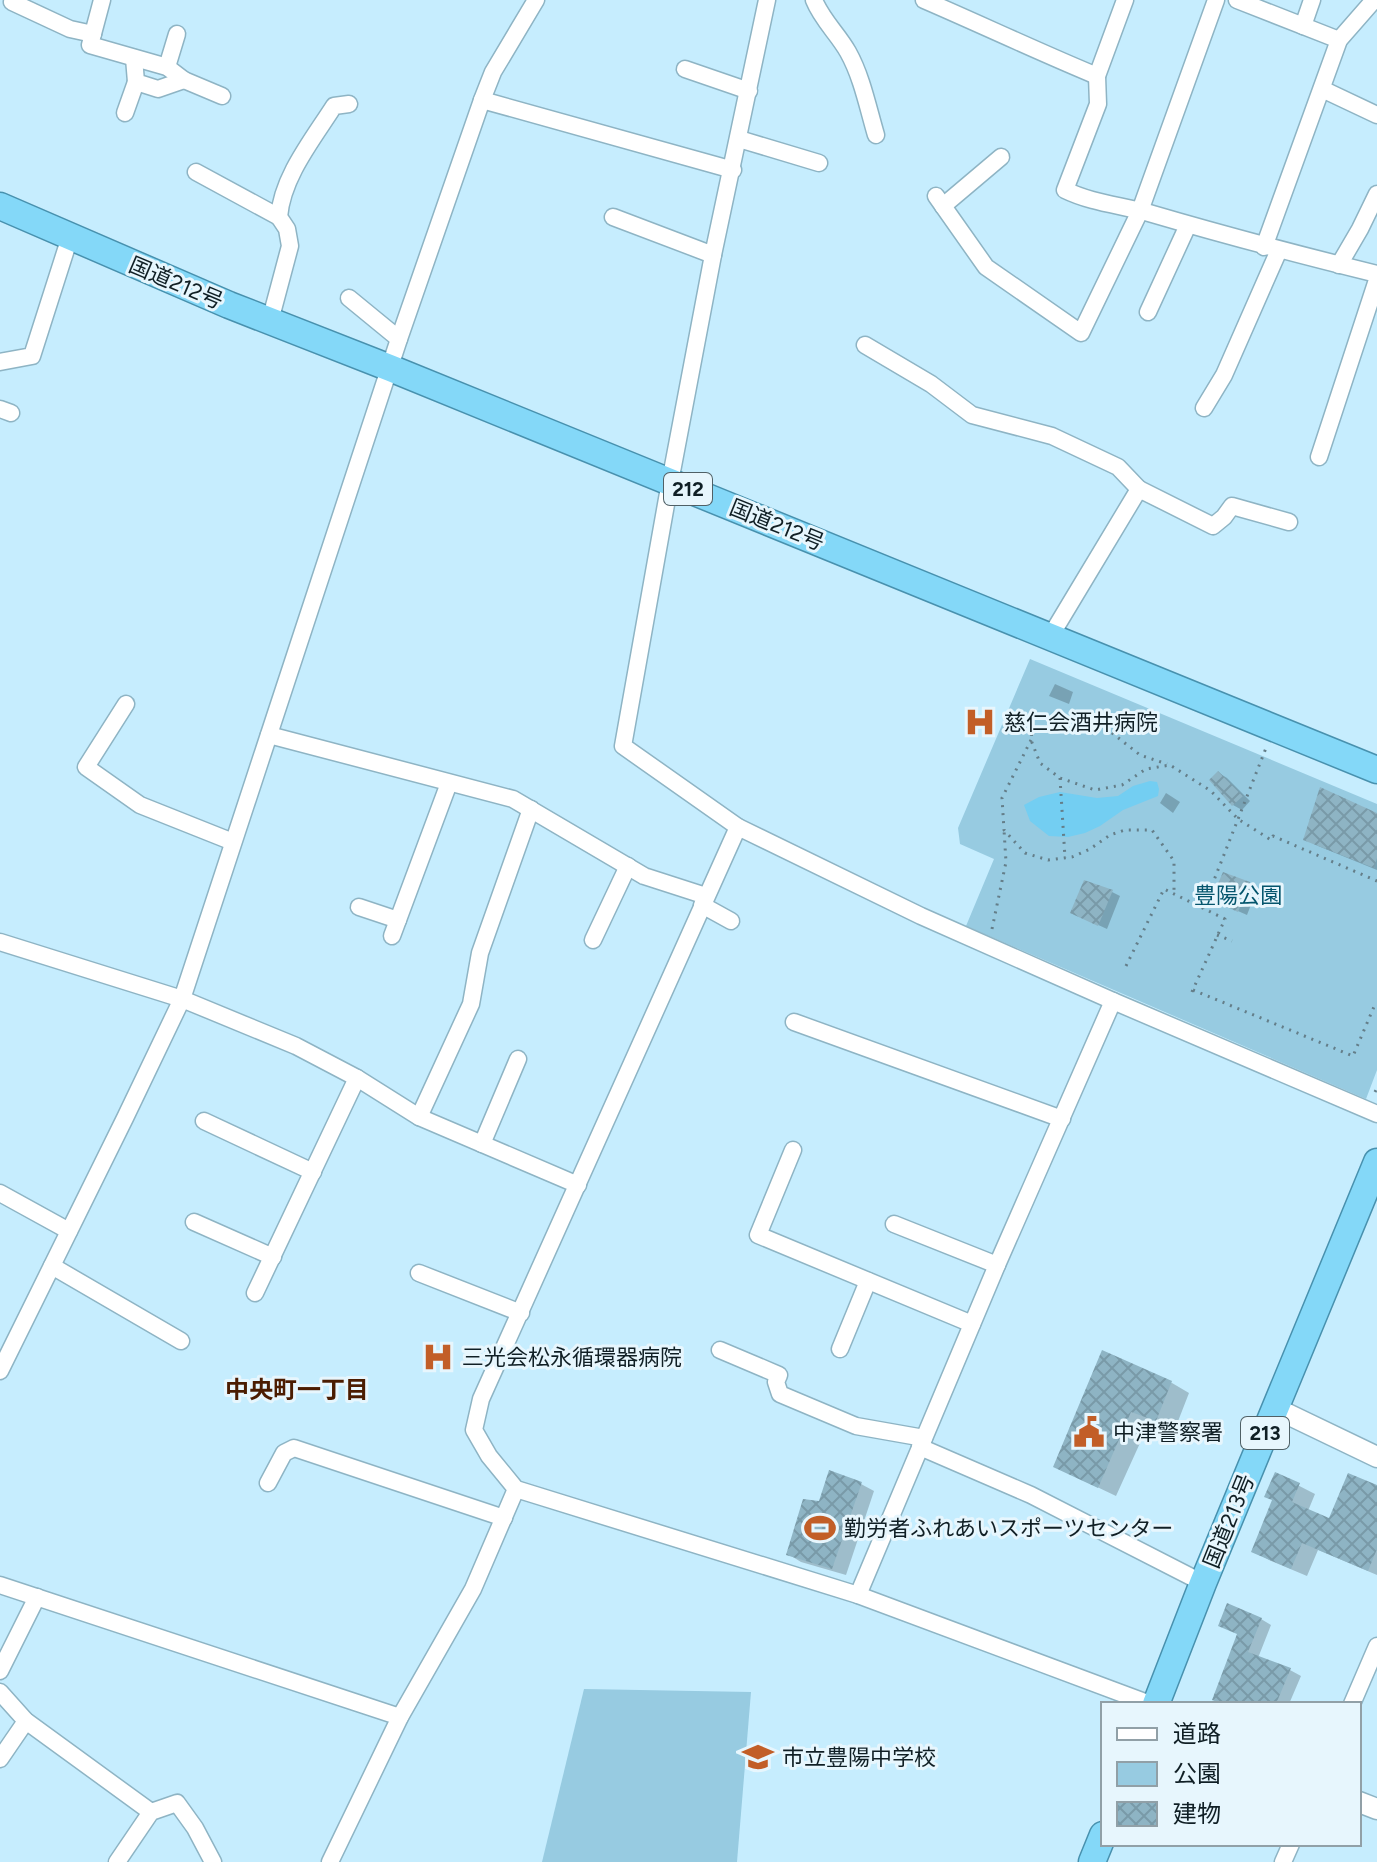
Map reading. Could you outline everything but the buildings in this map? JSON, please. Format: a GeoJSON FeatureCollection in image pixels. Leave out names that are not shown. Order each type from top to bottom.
{"type":"FeatureCollection","features":[{"type":"Feature","properties":{"kind":"highway","name":"国道212号"},"geometry":{"type":"LineString","coordinates":[[0,206],[229,305],[1377,770]]}},
{"type":"Feature","properties":{"kind":"highway","name":"国道213号"},"geometry":{"type":"LineString","coordinates":[[1157,1702],[1377,1162]]}},
{"type":"Feature","properties":{"kind":"highway"},"geometry":{"type":"LineString","coordinates":[[1092,1862],[1101,1840]]}},
{"type":"Feature","properties":{"kind":"street"},"geometry":{"type":"LineString","coordinates":[[102,0],[90,45],[167,67],[184,80],[222,96]]}},
{"type":"Feature","properties":{"kind":"street"},"geometry":{"type":"LineString","coordinates":[[0,1371],[182,999],[399,339],[482,100],[493,72],[536,0]]}},
{"type":"Feature","properties":{"kind":"street"},"geometry":{"type":"LineString","coordinates":[[767,0],[713,255],[623,746],[738,827],[921,916],[1377,1114]]}},
{"type":"Feature","properties":{"kind":"street"},"geometry":{"type":"LineString","coordinates":[[814,0],[848,52],[876,135]]}},
{"type":"Feature","properties":{"kind":"street"},"geometry":{"type":"LineString","coordinates":[[924,0],[1027,48],[1097,76]]}},
{"type":"Feature","properties":{"kind":"street"},"geometry":{"type":"LineString","coordinates":[[1125,0],[1097,76],[1098,104],[1065,190],[1085,199],[1140,211],[1377,277],[1319,457]]}},
{"type":"Feature","properties":{"kind":"street"},"geometry":{"type":"LineString","coordinates":[[1001,157],[939,201],[986,267],[1081,333],[1140,211],[1216,0]]}},
{"type":"Feature","properties":{"kind":"street"},"geometry":{"type":"LineString","coordinates":[[1237,0],[1339,40]]}},
{"type":"Feature","properties":{"kind":"street"},"geometry":{"type":"LineString","coordinates":[[1303,26],[1312,0]]}},
{"type":"Feature","properties":{"kind":"street"},"geometry":{"type":"LineString","coordinates":[[1204,408],[1224,375],[1272,248],[1339,40],[1374,0]]}},
{"type":"Feature","properties":{"kind":"street"},"geometry":{"type":"LineString","coordinates":[[12,2],[70,29],[93,34]]}},
{"type":"Feature","properties":{"kind":"street"},"geometry":{"type":"LineString","coordinates":[[167,67],[177,34]]}},
{"type":"Feature","properties":{"kind":"street"},"geometry":{"type":"LineString","coordinates":[[125,113],[136,82],[134,58]]}},
{"type":"Feature","properties":{"kind":"street"},"geometry":{"type":"LineString","coordinates":[[685,69],[749,91]]}},
{"type":"Feature","properties":{"kind":"street"},"geometry":{"type":"LineString","coordinates":[[136,82],[158,89],[184,80]]}},
{"type":"Feature","properties":{"kind":"street"},"geometry":{"type":"LineString","coordinates":[[1322,89],[1377,115]]}},
{"type":"Feature","properties":{"kind":"street"},"geometry":{"type":"LineString","coordinates":[[482,100],[733,170]]}},
{"type":"Feature","properties":{"kind":"street"},"geometry":{"type":"LineString","coordinates":[[279,217],[280,204],[297,164],[334,106],[349,104]]}},
{"type":"Feature","properties":{"kind":"street"},"geometry":{"type":"LineString","coordinates":[[739,139],[819,163]]}},
{"type":"Feature","properties":{"kind":"street"},"geometry":{"type":"LineString","coordinates":[[196,172],[279,217],[287,229],[290,246],[270,321]]}},
{"type":"Feature","properties":{"kind":"street"},"geometry":{"type":"LineString","coordinates":[[1339,265],[1377,194]]}},
{"type":"Feature","properties":{"kind":"street"},"geometry":{"type":"LineString","coordinates":[[613,217],[713,255]]}},
{"type":"Feature","properties":{"kind":"street"},"geometry":{"type":"LineString","coordinates":[[1148,312],[1188,225]]}},
{"type":"Feature","properties":{"kind":"street"},"geometry":{"type":"LineString","coordinates":[[0,362],[32,356],[70,237]]}},
{"type":"Feature","properties":{"kind":"street"},"geometry":{"type":"LineString","coordinates":[[349,298],[399,339]]}},
{"type":"Feature","properties":{"kind":"street"},"geometry":{"type":"LineString","coordinates":[[865,345],[931,384],[972,415],[1052,436],[1118,467],[1139,489],[1213,526],[1232,506],[1289,522]]}},
{"type":"Feature","properties":{"kind":"street"},"geometry":{"type":"LineString","coordinates":[[1050,637],[1139,489]]}},
{"type":"Feature","properties":{"kind":"street"},"geometry":{"type":"LineString","coordinates":[[126,704],[86,767],[140,805],[233,842]]}},
{"type":"Feature","properties":{"kind":"street"},"geometry":{"type":"LineString","coordinates":[[269,735],[513,799],[644,876],[704,900],[731,921]]}},
{"type":"Feature","properties":{"kind":"street"},"geometry":{"type":"LineString","coordinates":[[392,936],[449,783]]}},
{"type":"Feature","properties":{"kind":"street"},"geometry":{"type":"LineString","coordinates":[[419,1117],[471,1004],[480,953],[531,809]]}},
{"type":"Feature","properties":{"kind":"street"},"geometry":{"type":"LineString","coordinates":[[738,827],[481,1399],[474,1430],[489,1456],[516,1489],[858,1595],[1145,1702]]}},
{"type":"Feature","properties":{"kind":"street"},"geometry":{"type":"LineString","coordinates":[[593,940],[628,866]]}},
{"type":"Feature","properties":{"kind":"street"},"geometry":{"type":"LineString","coordinates":[[359,907],[398,920]]}},
{"type":"Feature","properties":{"kind":"street"},"geometry":{"type":"LineString","coordinates":[[0,942],[182,999],[296,1046],[357,1078],[419,1117],[578,1185]]}},
{"type":"Feature","properties":{"kind":"street"},"geometry":{"type":"LineString","coordinates":[[858,1595],[997,1265],[1113,1001]]}},
{"type":"Feature","properties":{"kind":"street"},"geometry":{"type":"LineString","coordinates":[[794,1022],[1062,1119]]}},
{"type":"Feature","properties":{"kind":"street"},"geometry":{"type":"LineString","coordinates":[[482,1144],[518,1059]]}},
{"type":"Feature","properties":{"kind":"street"},"geometry":{"type":"LineString","coordinates":[[255,1293],[357,1078]]}},
{"type":"Feature","properties":{"kind":"street"},"geometry":{"type":"LineString","coordinates":[[204,1121],[313,1172]]}},
{"type":"Feature","properties":{"kind":"street"},"geometry":{"type":"LineString","coordinates":[[793,1150],[758,1235],[972,1324]]}},
{"type":"Feature","properties":{"kind":"street"},"geometry":{"type":"LineString","coordinates":[[0,1193],[69,1231]]}},
{"type":"Feature","properties":{"kind":"street"},"geometry":{"type":"LineString","coordinates":[[194,1222],[273,1257]]}},
{"type":"Feature","properties":{"kind":"street"},"geometry":{"type":"LineString","coordinates":[[894,1224],[997,1265]]}},
{"type":"Feature","properties":{"kind":"street"},"geometry":{"type":"LineString","coordinates":[[52,1266],[181,1341]]}},
{"type":"Feature","properties":{"kind":"street"},"geometry":{"type":"LineString","coordinates":[[419,1273],[521,1313]]}},
{"type":"Feature","properties":{"kind":"street"},"geometry":{"type":"LineString","coordinates":[[840,1349],[868,1281]]}},
{"type":"Feature","properties":{"kind":"street"},"geometry":{"type":"LineString","coordinates":[[720,1350],[779,1375],[776,1382],[780,1394],[856,1426],[922,1442],[1203,1583]]}},
{"type":"Feature","properties":{"kind":"street"},"geometry":{"type":"LineString","coordinates":[[1275,1408],[1377,1457]]}},
{"type":"Feature","properties":{"kind":"street"},"geometry":{"type":"LineString","coordinates":[[268,1483],[284,1453],[294,1448],[504,1518]]}},
{"type":"Feature","properties":{"kind":"street"},"geometry":{"type":"LineString","coordinates":[[330,1862],[400,1717],[473,1589],[516,1489]]}},
{"type":"Feature","properties":{"kind":"street"},"geometry":{"type":"LineString","coordinates":[[0,1585],[400,1717]]}},
{"type":"Feature","properties":{"kind":"street"},"geometry":{"type":"LineString","coordinates":[[0,1671],[37,1597]]}},
{"type":"Feature","properties":{"kind":"street"},"geometry":{"type":"LineString","coordinates":[[1353,1702],[1377,1646]]}},
{"type":"Feature","properties":{"kind":"street"},"geometry":{"type":"LineString","coordinates":[[0,1692],[26,1721],[151,1812]]}},
{"type":"Feature","properties":{"kind":"street"},"geometry":{"type":"LineString","coordinates":[[0,1759],[26,1721]]}},
{"type":"Feature","properties":{"kind":"street"},"geometry":{"type":"LineString","coordinates":[[117,1862],[151,1812],[177,1803],[213,1862]]}},
{"type":"Feature","properties":{"kind":"path"},"geometry":{"type":"LineString","coordinates":[[986,945],[991,935],[1006,862],[1002,798],[1031,740],[1034,710]]}},
{"type":"Feature","properties":{"kind":"path"},"geometry":{"type":"LineString","coordinates":[[1093,718],[1140,755],[1170,765],[1211,791],[1238,819],[1271,840],[1273,836],[1377,881]]}},
{"type":"Feature","properties":{"kind":"path"},"geometry":{"type":"LineString","coordinates":[[1031,740],[1040,763],[1060,778],[1095,790],[1122,785],[1146,769],[1170,765]]}},
{"type":"Feature","properties":{"kind":"path"},"geometry":{"type":"LineString","coordinates":[[1203,908],[1268,742]]}},
{"type":"Feature","properties":{"kind":"path"},"geometry":{"type":"LineString","coordinates":[[1060,778],[1065,858]]}},
{"type":"Feature","properties":{"kind":"path"},"geometry":{"type":"LineString","coordinates":[[1004,830],[1025,853],[1048,860],[1090,849],[1110,835],[1125,830],[1152,830],[1174,861],[1174,894]]}},
{"type":"Feature","properties":{"kind":"path"},"geometry":{"type":"LineString","coordinates":[[1126,966],[1164,889],[1225,919],[1192,992],[1353,1056],[1376,1002]]}},
{"type":"Feature","properties":{"kind":"path"},"geometry":{"type":"LineString","coordinates":[[1217,935],[1232,941]]}},
{"type":"Feature","properties":{"kind":"green space","name":"豊陽公園"},"geometry":{"type":"Polygon","coordinates":[[[1030,659],[1377,804],[1377,1070],[1366,1099],[966,926],[994,859],[960,844],[958,828],[1030,659]]]}},
{"type":"Feature","properties":{"kind":"green space"},"geometry":{"type":"Polygon","coordinates":[[[584,1689],[751,1692],[737,1862],[542,1862],[584,1689]]]}},
{"type":"Feature","properties":{"kind":"shaded area"},"geometry":{"type":"Polygon","coordinates":[[[1157,782],[1158,796],[1123,810],[1085,833],[1068,837],[1049,836],[1030,821],[1024,805],[1039,797],[1060,792],[1097,798],[1118,796],[1133,786],[1157,782]]]}},
{"type":"Feature","properties":{"kind":"place","name":"慈仁会酒井病院"},"geometry":{"type":"Point","coordinates":[980,722]}},
{"type":"Feature","properties":{"kind":"place","name":"三光会松永循環器病院"},"geometry":{"type":"Point","coordinates":[438,1357]}},
{"type":"Feature","properties":{"kind":"place","name":"中津警察署"},"geometry":{"type":"Point","coordinates":[1089,1432]}},
{"type":"Feature","properties":{"kind":"place","name":"勤労者ふれあいスポーツセンター"},"geometry":{"type":"Point","coordinates":[820,1528]}},
{"type":"Feature","properties":{"kind":"place","name":"市立豊陽中学校"},"geometry":{"type":"Point","coordinates":[758,1757]}},
{"type":"Feature","properties":{"kind":"district","name":"中央町一丁目"},"geometry":{"type":"Point","coordinates":[297,1389]}}]}
